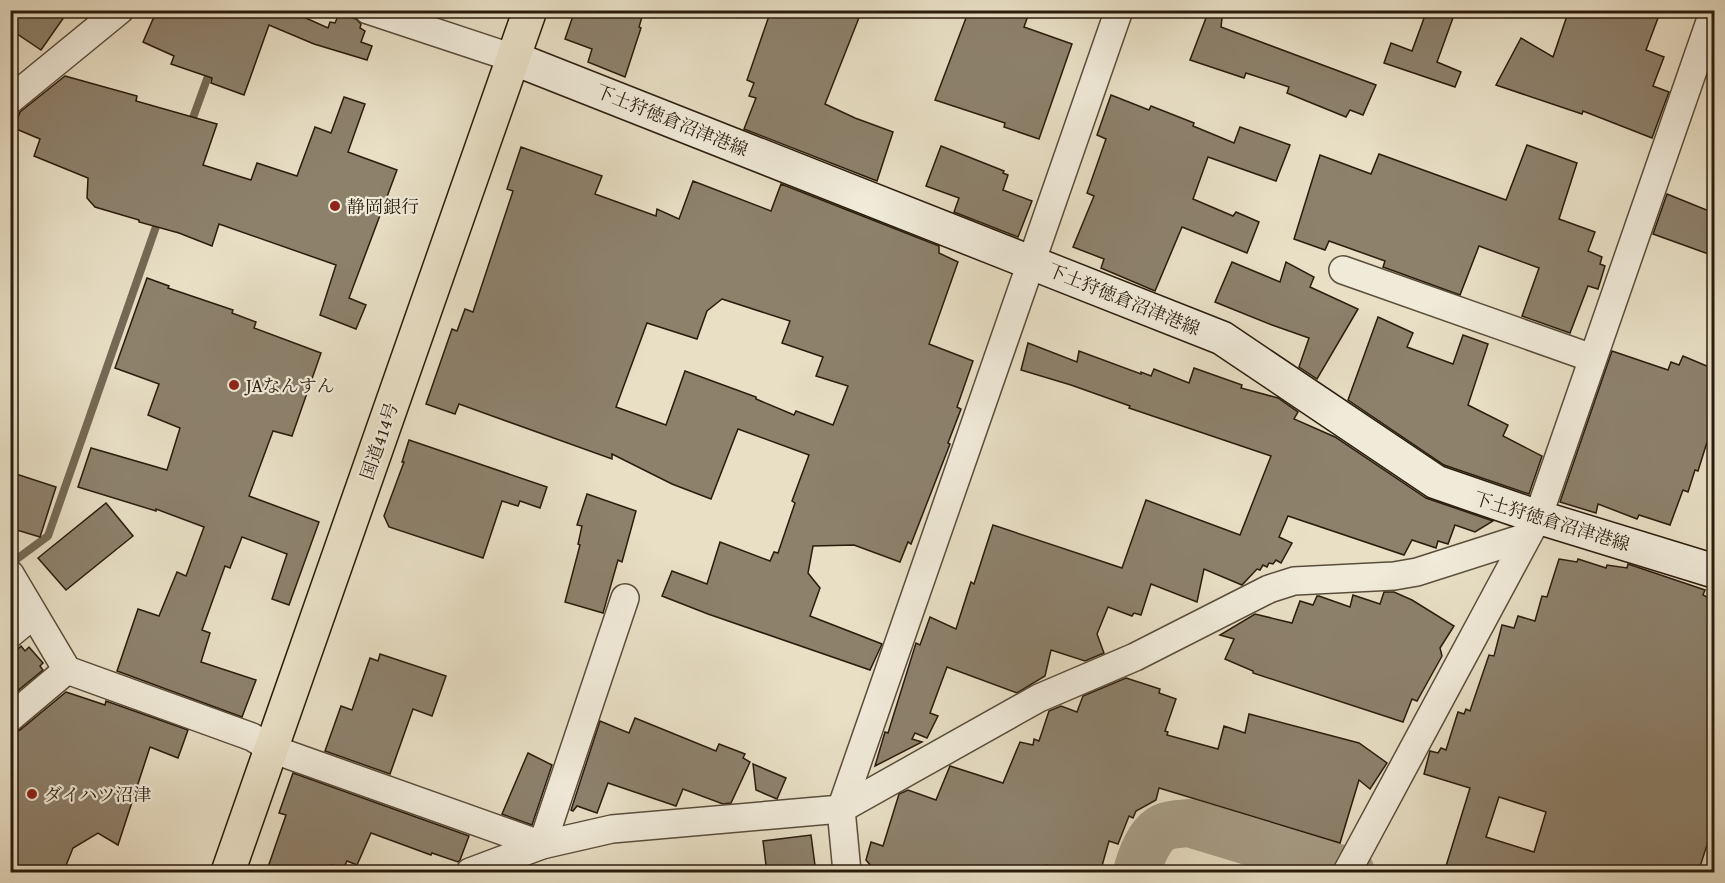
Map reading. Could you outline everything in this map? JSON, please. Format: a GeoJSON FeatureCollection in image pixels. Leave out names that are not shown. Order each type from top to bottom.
{"type":"FeatureCollection","features":[{"type":"Feature","properties":{"kind":"highway","name":"国道414号"},"geometry":{"type":"LineString","coordinates":[[228,873],[530,10]]}},
{"type":"Feature","properties":{"kind":"main road","name":"下土狩徳倉沼津港線"},"geometry":{"type":"LineString","coordinates":[[513,58],[1222,338],[1436,482],[1532,527],[1714,571]]}},
{"type":"Feature","properties":{"kind":"street"},"geometry":{"type":"LineString","coordinates":[[10,100],[120,10]]}},
{"type":"Feature","properties":{"kind":"street"},"geometry":{"type":"LineString","coordinates":[[369,10],[513,58]]}},
{"type":"Feature","properties":{"kind":"street"},"geometry":{"type":"LineString","coordinates":[[847,873],[842,809],[1119,10]]}},
{"type":"Feature","properties":{"kind":"street"},"geometry":{"type":"LineString","coordinates":[[1347,873],[1532,527],[1714,10]]}},
{"type":"Feature","properties":{"kind":"street"},"geometry":{"type":"LineString","coordinates":[[1343,270],[1592,358]]}},
{"type":"Feature","properties":{"kind":"street"},"geometry":{"type":"LineString","coordinates":[[470,873],[542,845],[612,829],[842,809],[1039,698],[1144,653],[1269,589],[1303,580],[1394,576],[1417,572],[1532,527]]}},
{"type":"Feature","properties":{"kind":"street"},"geometry":{"type":"LineString","coordinates":[[10,574],[67,670],[252,737],[272,748],[542,845]]}},
{"type":"Feature","properties":{"kind":"street"},"geometry":{"type":"LineString","coordinates":[[542,845],[625,598]]}},
{"type":"Feature","properties":{"kind":"street"},"geometry":{"type":"LineString","coordinates":[[10,634],[33,615]]}},
{"type":"Feature","properties":{"kind":"street"},"geometry":{"type":"LineString","coordinates":[[10,718],[67,670]]}},
{"type":"Feature","properties":{"kind":"building"},"geometry":{"type":"Polygon","coordinates":[[[10,10],[69,10],[41,50],[10,29],[10,10]]]}},
{"type":"Feature","properties":{"kind":"building"},"geometry":{"type":"Polygon","coordinates":[[[165,10],[288,10],[328,28],[330,22],[335,23],[339,14],[356,19],[361,24],[360,28],[365,31],[361,42],[372,46],[367,60],[314,44],[269,25],[244,95],[211,83],[212,78],[171,64],[174,56],[143,42],[153,19],[165,10]]]}},
{"type":"Feature","properties":{"kind":"building"},"geometry":{"type":"Polygon","coordinates":[[[575,10],[644,10],[639,27],[641,28],[625,77],[588,62],[592,49],[565,39],[575,10]]]}},
{"type":"Feature","properties":{"kind":"building"},"geometry":{"type":"Polygon","coordinates":[[[771,10],[862,10],[825,104],[893,132],[877,181],[744,129],[756,98],[749,96],[754,83],[747,80],[771,10]]]}},
{"type":"Feature","properties":{"kind":"building"},"geometry":{"type":"Polygon","coordinates":[[[969,10],[1030,10],[1024,27],[1072,44],[1039,139],[1004,127],[1005,123],[935,100],[969,10]]]}},
{"type":"Feature","properties":{"kind":"building"},"geometry":{"type":"Polygon","coordinates":[[[1209,10],[1223,10],[1221,27],[1376,85],[1363,115],[1350,110],[1346,117],[1287,93],[1289,87],[1246,73],[1244,78],[1190,60],[1209,10]]]}},
{"type":"Feature","properties":{"kind":"building"},"geometry":{"type":"Polygon","coordinates":[[[1427,10],[1440,10],[1454,15],[1437,62],[1461,72],[1455,87],[1384,63],[1391,43],[1412,51],[1427,10]]]}},
{"type":"Feature","properties":{"kind":"building"},"geometry":{"type":"Polygon","coordinates":[[[1569,10],[1661,10],[1646,50],[1664,57],[1653,86],[1669,92],[1652,138],[1583,111],[1582,114],[1496,85],[1521,38],[1553,57],[1569,10]]]}},
{"type":"Feature","properties":{"kind":"building"},"geometry":{"type":"Polygon","coordinates":[[[65,76],[137,96],[136,101],[217,124],[203,165],[251,180],[257,163],[297,176],[315,127],[331,133],[344,97],[365,104],[348,152],[397,170],[349,298],[366,305],[356,329],[320,315],[336,265],[219,224],[212,246],[179,233],[95,207],[87,198],[88,178],[34,156],[40,139],[14,128],[20,112],[65,76]]]}},
{"type":"Feature","properties":{"kind":"building"},"geometry":{"type":"Polygon","coordinates":[[[1111,95],[1149,110],[1151,106],[1194,123],[1193,126],[1234,143],[1240,127],[1290,145],[1276,181],[1208,157],[1193,199],[1233,216],[1236,212],[1259,222],[1247,253],[1182,227],[1155,291],[1101,268],[1104,259],[1073,247],[1094,196],[1087,193],[1106,139],[1097,135],[1111,95]]]}},
{"type":"Feature","properties":{"kind":"building"},"geometry":{"type":"Polygon","coordinates":[[[1527,145],[1577,163],[1559,219],[1595,232],[1588,251],[1602,257],[1600,264],[1605,266],[1598,289],[1588,286],[1570,333],[1522,316],[1539,268],[1479,246],[1460,295],[1383,267],[1385,261],[1329,241],[1325,250],[1294,239],[1320,155],[1371,174],[1379,154],[1506,200],[1527,145]]]}},
{"type":"Feature","properties":{"kind":"building"},"geometry":{"type":"Polygon","coordinates":[[[941,146],[1004,171],[1003,173],[1008,175],[1003,190],[1032,201],[1018,237],[954,212],[959,198],[926,186],[941,146]]]}},
{"type":"Feature","properties":{"kind":"building"},"geometry":{"type":"Polygon","coordinates":[[[521,147],[602,176],[595,194],[656,216],[657,209],[679,219],[693,181],[771,211],[781,184],[939,246],[939,253],[958,262],[929,344],[973,361],[957,407],[961,409],[948,443],[950,444],[911,544],[908,542],[900,562],[854,545],[813,546],[808,573],[820,588],[810,616],[882,644],[870,670],[662,596],[672,571],[707,584],[720,542],[770,561],[774,552],[778,553],[795,503],[792,501],[809,455],[738,429],[711,499],[672,484],[612,454],[612,459],[459,404],[455,414],[426,404],[452,329],[457,331],[465,309],[473,312],[513,191],[507,189],[521,147]],[[722,299],[707,311],[697,339],[647,323],[616,407],[666,425],[685,371],[756,397],[756,399],[794,415],[796,411],[833,425],[848,386],[816,376],[823,357],[782,343],[790,321],[722,299]]]}},
{"type":"Feature","properties":{"kind":"building"},"geometry":{"type":"Polygon","coordinates":[[[1667,194],[1714,213],[1714,256],[1653,234],[1667,194]]]}},
{"type":"Feature","properties":{"kind":"building"},"geometry":{"type":"Polygon","coordinates":[[[1232,262],[1280,282],[1286,262],[1314,277],[1310,287],[1358,309],[1317,379],[1299,367],[1309,338],[1215,302],[1232,262]]]}},
{"type":"Feature","properties":{"kind":"building"},"geometry":{"type":"Polygon","coordinates":[[[147,278],[169,286],[168,288],[233,310],[232,313],[256,322],[254,328],[321,353],[292,436],[273,431],[249,496],[319,522],[289,605],[272,599],[287,554],[242,537],[230,568],[225,566],[202,630],[210,633],[201,662],[256,680],[242,717],[117,671],[138,609],[159,616],[177,572],[186,576],[204,527],[156,509],[156,511],[78,487],[91,448],[167,470],[180,428],[148,415],[159,384],[115,368],[147,278]]]}},
{"type":"Feature","properties":{"kind":"building"},"geometry":{"type":"Polygon","coordinates":[[[1378,317],[1413,333],[1407,347],[1453,364],[1463,335],[1488,344],[1468,405],[1508,425],[1503,436],[1542,456],[1529,494],[1444,465],[1348,400],[1378,317]]]}},
{"type":"Feature","properties":{"kind":"building"},"geometry":{"type":"Polygon","coordinates":[[[1028,343],[1077,362],[1079,351],[1141,374],[1141,372],[1151,376],[1154,369],[1189,383],[1194,368],[1242,385],[1241,388],[1278,398],[1298,412],[1294,419],[1335,437],[1426,498],[1493,521],[1475,532],[1455,525],[1448,544],[1438,541],[1436,548],[1412,540],[1404,555],[1288,516],[1279,537],[1292,543],[1281,563],[1276,560],[1273,564],[1269,563],[1267,567],[1263,565],[1242,585],[1204,569],[1197,602],[1151,584],[1141,615],[1134,613],[1132,616],[1108,607],[1097,634],[1104,653],[1085,661],[1051,650],[1045,676],[1017,693],[947,667],[930,713],[938,716],[927,738],[915,733],[912,739],[922,742],[875,766],[885,732],[888,733],[916,643],[920,645],[930,617],[956,629],[971,582],[974,584],[993,525],[1122,568],[1146,500],[1240,535],[1271,456],[1129,408],[1130,406],[1071,385],[1021,370],[1028,343]]]}},
{"type":"Feature","properties":{"kind":"building"},"geometry":{"type":"Polygon","coordinates":[[[1612,351],[1668,370],[1671,362],[1679,365],[1683,356],[1714,369],[1714,441],[1708,439],[1698,471],[1695,470],[1688,492],[1683,490],[1670,525],[1639,515],[1637,519],[1598,504],[1596,513],[1560,502],[1612,351]]]}},
{"type":"Feature","properties":{"kind":"building"},"geometry":{"type":"Polygon","coordinates":[[[409,440],[547,487],[540,508],[520,501],[518,506],[502,501],[483,558],[389,527],[384,516],[404,462],[402,462],[409,440]]]}},
{"type":"Feature","properties":{"kind":"building"},"geometry":{"type":"Polygon","coordinates":[[[10,472],[56,487],[40,537],[10,528],[10,472]]]}},
{"type":"Feature","properties":{"kind":"building"},"geometry":{"type":"Polygon","coordinates":[[[587,494],[636,511],[622,562],[618,560],[603,613],[565,602],[580,545],[578,544],[582,526],[577,525],[587,494]]]}},
{"type":"Feature","properties":{"kind":"building"},"geometry":{"type":"Polygon","coordinates":[[[106,503],[133,536],[66,590],[38,558],[106,503]]]}},
{"type":"Feature","properties":{"kind":"building"},"geometry":{"type":"Polygon","coordinates":[[[1559,559],[1577,562],[1578,559],[1606,568],[1607,565],[1627,568],[1628,564],[1705,590],[1703,595],[1714,601],[1714,823],[1698,873],[1466,873],[1446,866],[1470,788],[1424,774],[1430,751],[1438,753],[1441,748],[1446,750],[1458,712],[1464,714],[1466,709],[1470,711],[1489,655],[1494,656],[1502,625],[1514,628],[1518,616],[1535,621],[1542,596],[1547,597],[1559,559]],[[1499,797],[1486,837],[1534,852],[1546,812],[1499,797]]]}},
{"type":"Feature","properties":{"kind":"building"},"geometry":{"type":"Polygon","coordinates":[[[1384,592],[1394,592],[1412,600],[1454,626],[1440,648],[1442,656],[1417,701],[1412,699],[1403,722],[1253,673],[1225,659],[1234,639],[1220,635],[1255,614],[1292,623],[1300,601],[1313,605],[1319,596],[1350,607],[1353,595],[1380,604],[1384,592]]]}},
{"type":"Feature","properties":{"kind":"building"},"geometry":{"type":"Polygon","coordinates":[[[21,646],[25,651],[29,647],[43,663],[40,666],[43,670],[10,697],[10,657],[21,646]]]}},
{"type":"Feature","properties":{"kind":"building"},"geometry":{"type":"Polygon","coordinates":[[[380,654],[446,676],[432,716],[413,709],[390,774],[325,751],[341,706],[352,710],[370,658],[378,661],[380,654]]]}},
{"type":"Feature","properties":{"kind":"building"},"geometry":{"type":"Polygon","coordinates":[[[1126,678],[1160,689],[1159,693],[1176,699],[1165,731],[1168,732],[1167,735],[1218,749],[1224,726],[1245,733],[1249,714],[1359,743],[1387,763],[1370,789],[1359,780],[1340,843],[1159,788],[1156,800],[1136,811],[1133,818],[1129,816],[1118,844],[1109,841],[1100,873],[1069,873],[1046,865],[1045,873],[877,873],[866,860],[871,842],[883,846],[899,794],[908,790],[936,800],[950,766],[1003,783],[1020,742],[1033,745],[1034,739],[1039,741],[1049,711],[1061,706],[1077,712],[1083,696],[1126,678]]]}},
{"type":"Feature","properties":{"kind":"building"},"geometry":{"type":"Polygon","coordinates":[[[66,692],[105,705],[106,701],[188,730],[178,758],[150,747],[118,845],[98,833],[73,848],[63,873],[10,873],[10,733],[20,730],[66,692]]]}},
{"type":"Feature","properties":{"kind":"building"},"geometry":{"type":"Polygon","coordinates":[[[635,718],[716,751],[719,744],[745,754],[743,758],[750,762],[731,803],[723,804],[683,789],[676,806],[608,783],[597,813],[577,806],[573,811],[571,810],[600,721],[629,733],[635,718]]]}},
{"type":"Feature","properties":{"kind":"building"},"geometry":{"type":"Polygon","coordinates":[[[528,753],[552,765],[532,825],[502,814],[528,753]]]}},
{"type":"Feature","properties":{"kind":"building"},"geometry":{"type":"Polygon","coordinates":[[[753,764],[786,778],[777,799],[756,790],[753,764]]]}},
{"type":"Feature","properties":{"kind":"building"},"geometry":{"type":"Polygon","coordinates":[[[293,773],[469,836],[460,860],[458,862],[432,853],[431,855],[371,833],[357,865],[347,861],[344,867],[332,865],[309,873],[266,873],[286,815],[279,813],[293,773]]]}},
{"type":"Feature","properties":{"kind":"building"},"geometry":{"type":"Polygon","coordinates":[[[811,835],[816,873],[767,873],[763,841],[811,835]]]}},
{"type":"Feature","properties":{"kind":"waterway"},"geometry":{"type":"LineString","coordinates":[[190,126],[211,68]]}},
{"type":"Feature","properties":{"kind":"waterway"},"geometry":{"type":"LineString","coordinates":[[10,564],[48,536],[159,218]]}},
{"type":"Feature","properties":{"kind":"waterway"},"geometry":{"type":"LineString","coordinates":[[1137,872],[1146,846],[1159,830],[1170,825],[1189,823],[1351,872]]}},
{"type":"Feature","properties":{"kind":"place","name":"静岡銀行"},"geometry":{"type":"Point","coordinates":[335,206]}},
{"type":"Feature","properties":{"kind":"place","name":"JAなんすん"},"geometry":{"type":"Point","coordinates":[234,385]}},
{"type":"Feature","properties":{"kind":"place","name":"ダイハツ沼津"},"geometry":{"type":"Point","coordinates":[32,794]}}]}
